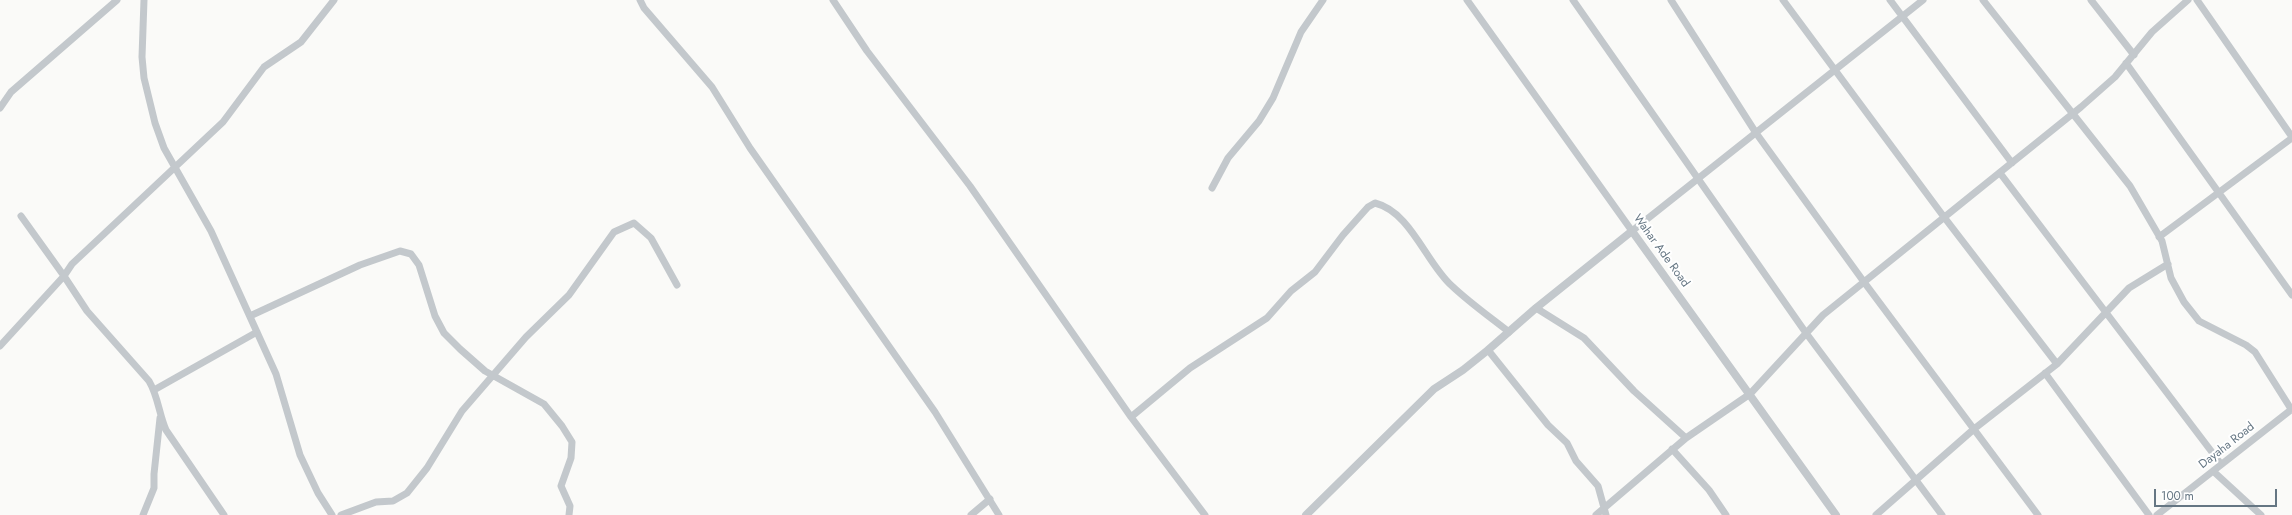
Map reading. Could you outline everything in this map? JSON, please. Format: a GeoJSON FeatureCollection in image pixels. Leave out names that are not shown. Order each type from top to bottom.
{"type":"FeatureCollection","features":[{"type":"Feature","properties":{"kind":"street"},"geometry":{"type":"LineString","coordinates":[[0,108],[11,92],[117,0]]}},
{"type":"Feature","properties":{"kind":"street"},"geometry":{"type":"LineString","coordinates":[[144,0],[142,57],[144,78],[155,123],[164,148],[211,231],[250,316],[276,374],[300,455],[318,493],[332,515]]}},
{"type":"Feature","properties":{"kind":"street"},"geometry":{"type":"LineString","coordinates":[[0,346],[64,276],[72,264],[223,122],[264,67],[301,42],[334,0]]}},
{"type":"Feature","properties":{"kind":"street"},"geometry":{"type":"LineString","coordinates":[[640,0],[644,8],[712,87],[750,148],[935,412],[1000,515]]}},
{"type":"Feature","properties":{"kind":"street"},"geometry":{"type":"LineString","coordinates":[[833,0],[867,51],[970,186],[1131,417],[1204,515]]}},
{"type":"Feature","properties":{"kind":"street"},"geometry":{"type":"LineString","coordinates":[[1212,188],[1228,158],[1259,120],[1273,98],[1300,32],[1323,0]]}},
{"type":"Feature","properties":{"kind":"street","name":"Wahar Ade Road"},"geometry":{"type":"LineString","coordinates":[[1467,0],[1836,515]]}},
{"type":"Feature","properties":{"kind":"street"},"geometry":{"type":"LineString","coordinates":[[1573,0],[1806,333],[1942,515]]}},
{"type":"Feature","properties":{"kind":"street"},"geometry":{"type":"LineString","coordinates":[[1670,0],[1756,133],[1864,282],[2038,515]]}},
{"type":"Feature","properties":{"kind":"street"},"geometry":{"type":"LineString","coordinates":[[1784,0],[1944,217],[2057,364]]}},
{"type":"Feature","properties":{"kind":"street"},"geometry":{"type":"LineString","coordinates":[[1890,0],[2012,163]]}},
{"type":"Feature","properties":{"kind":"street"},"geometry":{"type":"LineString","coordinates":[[1306,515],[1434,389],[1463,370],[1536,308],[1923,0]]}},
{"type":"Feature","properties":{"kind":"street"},"geometry":{"type":"LineString","coordinates":[[1983,0],[2074,113],[2130,186],[2160,237],[2171,278],[2184,302],[2199,321],[2246,345],[2255,352],[2291,412]]}},
{"type":"Feature","properties":{"kind":"street"},"geometry":{"type":"LineString","coordinates":[[2091,0],[2134,55]]}},
{"type":"Feature","properties":{"kind":"street"},"geometry":{"type":"LineString","coordinates":[[1596,515],[1604,512],[1672,449],[1686,438],[1750,394],[1823,315],[2074,113],[2115,77],[2152,32],[2188,0]]}},
{"type":"Feature","properties":{"kind":"street"},"geometry":{"type":"LineString","coordinates":[[2160,237],[2292,137],[2197,0]]}},
{"type":"Feature","properties":{"kind":"street"},"geometry":{"type":"LineString","coordinates":[[2126,63],[2292,295]]}},
{"type":"Feature","properties":{"kind":"street"},"geometry":{"type":"LineString","coordinates":[[2000,172],[2221,464]]}},
{"type":"Feature","properties":{"kind":"street"},"geometry":{"type":"LineString","coordinates":[[1131,417],[1190,368],[1267,318],[1291,291],[1315,272],[1348,229],[1368,207],[1375,203],[1386,205],[1399,216],[1450,286],[1509,332]]}},
{"type":"Feature","properties":{"kind":"street"},"geometry":{"type":"LineString","coordinates":[[21,216],[88,311],[125,352],[154,390],[160,418],[154,488],[144,515]]}},
{"type":"Feature","properties":{"kind":"street"},"geometry":{"type":"LineString","coordinates":[[341,515],[376,502],[393,500],[407,492],[427,468],[462,411],[493,375],[569,295],[614,232],[634,223],[650,238],[677,285]]}},
{"type":"Feature","properties":{"kind":"street"},"geometry":{"type":"LineString","coordinates":[[250,316],[360,265],[400,251],[410,254],[418,265],[435,316],[444,332],[460,349],[493,375],[544,404],[572,442],[571,458],[561,486],[570,506],[569,515]]}},
{"type":"Feature","properties":{"kind":"street"},"geometry":{"type":"LineString","coordinates":[[1876,515],[1974,430],[2057,364],[2128,288],[2168,264]]}},
{"type":"Feature","properties":{"kind":"street"},"geometry":{"type":"LineString","coordinates":[[1536,308],[1584,338],[1629,386],[1686,438]]}},
{"type":"Feature","properties":{"kind":"street"},"geometry":{"type":"LineString","coordinates":[[154,390],[257,332]]}},
{"type":"Feature","properties":{"kind":"street"},"geometry":{"type":"LineString","coordinates":[[1488,350],[1548,425],[1567,443],[1576,461],[1598,486],[1604,512]]}},
{"type":"Feature","properties":{"kind":"street"},"geometry":{"type":"LineString","coordinates":[[2045,373],[2149,515]]}},
{"type":"Feature","properties":{"kind":"street","name":"Dayaha Road"},"geometry":{"type":"LineString","coordinates":[[2157,515],[2221,464],[2291,412]]}},
{"type":"Feature","properties":{"kind":"street"},"geometry":{"type":"LineString","coordinates":[[160,418],[190,467],[224,515]]}},
{"type":"Feature","properties":{"kind":"street"},"geometry":{"type":"LineString","coordinates":[[1672,449],[1709,490],[1726,515]]}},
{"type":"Feature","properties":{"kind":"street"},"geometry":{"type":"LineString","coordinates":[[2213,471],[2261,515]]}},
{"type":"Feature","properties":{"kind":"street"},"geometry":{"type":"LineString","coordinates":[[971,515],[990,499]]}}]}
